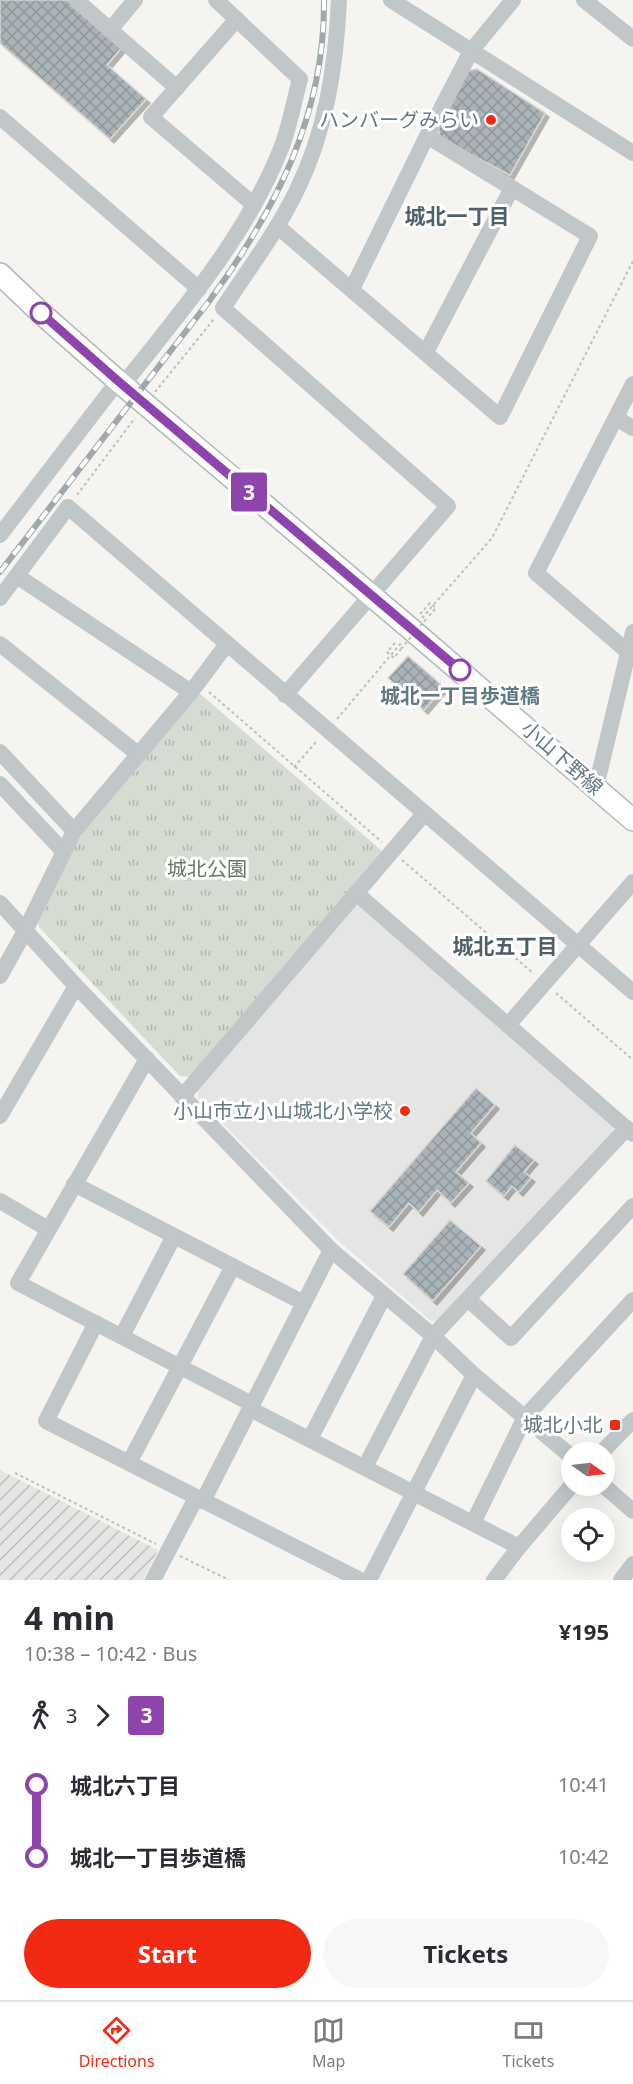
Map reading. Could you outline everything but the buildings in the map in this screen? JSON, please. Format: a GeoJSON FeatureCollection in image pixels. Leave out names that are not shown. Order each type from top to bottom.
{"type":"FeatureCollection","features":[{"type":"Feature","properties":{"kind":"main road","name":"小山下野線"},"geometry":{"type":"LineString","coordinates":[[1,277],[118,381],[372,596],[420,621],[633,820]]}},
{"type":"Feature","properties":{"kind":"street"},"geometry":{"type":"LineString","coordinates":[[76,0],[177,88]]}},
{"type":"Feature","properties":{"kind":"street"},"geometry":{"type":"LineString","coordinates":[[110,30],[135,0]]}},
{"type":"Feature","properties":{"kind":"street"},"geometry":{"type":"LineString","coordinates":[[0,535],[118,381],[130,376],[229,249],[255,205],[282,144],[300,79],[216,0]]}},
{"type":"Feature","properties":{"kind":"street"},"geometry":{"type":"LineString","coordinates":[[285,695],[448,506],[223,308],[277,226],[312,157],[328,100],[338,36],[339,0]]}},
{"type":"Feature","properties":{"kind":"street"},"geometry":{"type":"LineString","coordinates":[[391,0],[633,153]]}},
{"type":"Feature","properties":{"kind":"street"},"geometry":{"type":"LineString","coordinates":[[352,289],[471,51],[513,0]]}},
{"type":"Feature","properties":{"kind":"street"},"geometry":{"type":"LineString","coordinates":[[588,1],[633,39]]}},
{"type":"Feature","properties":{"kind":"street"},"geometry":{"type":"LineString","coordinates":[[237,19],[152,117],[255,205]]}},
{"type":"Feature","properties":{"kind":"street"},"geometry":{"type":"LineString","coordinates":[[0,117],[199,290]]}},
{"type":"Feature","properties":{"kind":"street"},"geometry":{"type":"LineString","coordinates":[[277,226],[501,417],[590,236],[427,136]]}},
{"type":"Feature","properties":{"kind":"street"},"geometry":{"type":"LineString","coordinates":[[426,352],[512,188]]}},
{"type":"Feature","properties":{"kind":"street"},"geometry":{"type":"LineString","coordinates":[[628,652],[536,573],[633,384]]}},
{"type":"Feature","properties":{"kind":"street"},"geometry":{"type":"LineString","coordinates":[[616,418],[633,428]]}},
{"type":"Feature","properties":{"kind":"street"},"geometry":{"type":"LineString","coordinates":[[0,598],[69,507],[633,993]]}},
{"type":"Feature","properties":{"kind":"street"},"geometry":{"type":"LineString","coordinates":[[17,576],[194,687]]}},
{"type":"Feature","properties":{"kind":"street"},"geometry":{"type":"LineString","coordinates":[[596,787],[633,632]]}},
{"type":"Feature","properties":{"kind":"street"},"geometry":{"type":"LineString","coordinates":[[0,644],[138,754]]}},
{"type":"Feature","properties":{"kind":"street"},"geometry":{"type":"LineString","coordinates":[[0,976],[26,931],[74,831],[227,644]]}},
{"type":"Feature","properties":{"kind":"street"},"geometry":{"type":"LineString","coordinates":[[0,752],[74,831]]}},
{"type":"Feature","properties":{"kind":"street"},"geometry":{"type":"LineString","coordinates":[[0,784],[63,851]]}},
{"type":"Feature","properties":{"kind":"street"},"geometry":{"type":"LineString","coordinates":[[182,1096],[424,814]]}},
{"type":"Feature","properties":{"kind":"street"},"geometry":{"type":"LineString","coordinates":[[508,1025],[633,882]]}},
{"type":"Feature","properties":{"kind":"street"},"geometry":{"type":"LineString","coordinates":[[356,893],[630,1131],[433,1336],[365,1467]]}},
{"type":"Feature","properties":{"kind":"street"},"geometry":{"type":"LineString","coordinates":[[0,903],[76,986],[331,1250],[561,1448]]}},
{"type":"Feature","properties":{"kind":"street"},"geometry":{"type":"LineString","coordinates":[[0,1116],[76,986]]}},
{"type":"Feature","properties":{"kind":"street"},"geometry":{"type":"LineString","coordinates":[[147,1059],[18,1283],[122,1336],[310,1439],[519,1547]]}},
{"type":"Feature","properties":{"kind":"street"},"geometry":{"type":"LineString","coordinates":[[74,1184],[304,1303]]}},
{"type":"Feature","properties":{"kind":"street"},"geometry":{"type":"LineString","coordinates":[[0,1201],[48,1229]]}},
{"type":"Feature","properties":{"kind":"street"},"geometry":{"type":"LineString","coordinates":[[468,1299],[511,1338],[633,1206]]}},
{"type":"Feature","properties":{"kind":"street"},"geometry":{"type":"LineString","coordinates":[[122,1336],[174,1236]]}},
{"type":"Feature","properties":{"kind":"street"},"geometry":{"type":"LineString","coordinates":[[153,1580],[251,1406],[331,1250]]}},
{"type":"Feature","properties":{"kind":"street"},"geometry":{"type":"LineString","coordinates":[[129,1463],[232,1266]]}},
{"type":"Feature","properties":{"kind":"street"},"geometry":{"type":"LineString","coordinates":[[310,1439],[384,1296]]}},
{"type":"Feature","properties":{"kind":"street"},"geometry":{"type":"LineString","coordinates":[[473,1523],[525,1417],[633,1300]]}},
{"type":"Feature","properties":{"kind":"street"},"geometry":{"type":"LineString","coordinates":[[96,1323],[46,1421],[360,1580]]}},
{"type":"Feature","properties":{"kind":"street"},"geometry":{"type":"LineString","coordinates":[[369,1580],[474,1375]]}},
{"type":"Feature","properties":{"kind":"street"},"geometry":{"type":"LineString","coordinates":[[612,1442],[633,1420]]}},
{"type":"Feature","properties":{"kind":"street"},"geometry":{"type":"LineString","coordinates":[[615,1495],[633,1511]]}},
{"type":"Feature","properties":{"kind":"street"},"geometry":{"type":"LineString","coordinates":[[494,1580],[563,1496]]}},
{"type":"Feature","properties":{"kind":"street"},"geometry":{"type":"LineString","coordinates":[[621,1580],[633,1564]]}},
{"type":"Feature","properties":{"kind":"path"},"geometry":{"type":"LineString","coordinates":[[294,767],[492,538],[633,261]]}},
{"type":"Feature","properties":{"kind":"path"},"geometry":{"type":"LineString","coordinates":[[395,643],[387,652],[394,658],[420,621]]}},
{"type":"Feature","properties":{"kind":"path"},"geometry":{"type":"LineString","coordinates":[[194,687],[294,767],[633,1060]]}},
{"type":"Feature","properties":{"kind":"path"},"geometry":{"type":"LineString","coordinates":[[15,1473],[229,1580]]}},
{"type":"Feature","properties":{"kind":"shaded area","name":"小山市立小山城北小学校"},"geometry":{"type":"Polygon","coordinates":[[[353,906],[363,906],[613,1124],[614,1134],[441,1321],[431,1321],[340,1242],[198,1099],[198,1085],[353,906]]]}},
{"type":"Feature","properties":{"kind":"shaded area"},"geometry":{"type":"Polygon","coordinates":[[[0,1470],[158,1550],[143,1580],[0,1580],[0,1470]]]}},
{"type":"Feature","properties":{"kind":"green space","name":"城北公園"},"geometry":{"type":"Polygon","coordinates":[[[198,692],[382,851],[190,1077],[180,1076],[39,927],[37,919],[72,845],[198,692]]]}},
{"type":"Feature","properties":{"kind":"railway"},"geometry":{"type":"LineString","coordinates":[[0,572],[210,300],[256,231],[292,159],[306,121],[316,83],[322,42],[324,0]]}},
{"type":"Feature","properties":{"kind":"bus line","name":"3"},"geometry":{"type":"LineString","coordinates":[[41,313],[118,381],[460,670]]}},
{"type":"Feature","properties":{"kind":"place","name":"ハンバーグみらい"},"geometry":{"type":"Point","coordinates":[491,120]}},
{"type":"Feature","properties":{"kind":"place","name":"城北一丁目歩道橋"},"geometry":{"type":"Point","coordinates":[460,670]}},
{"type":"Feature","properties":{"kind":"place","name":"小山市立小山城北小学校"},"geometry":{"type":"Point","coordinates":[405,1111]}},
{"type":"Feature","properties":{"kind":"place","name":"城北小北"},"geometry":{"type":"Point","coordinates":[615,1425]}},
{"type":"Feature","properties":{"kind":"district","name":"城北一丁目"},"geometry":{"type":"Point","coordinates":[457,217]}},
{"type":"Feature","properties":{"kind":"district","name":"城北五丁目"},"geometry":{"type":"Point","coordinates":[505,947]}}]}
